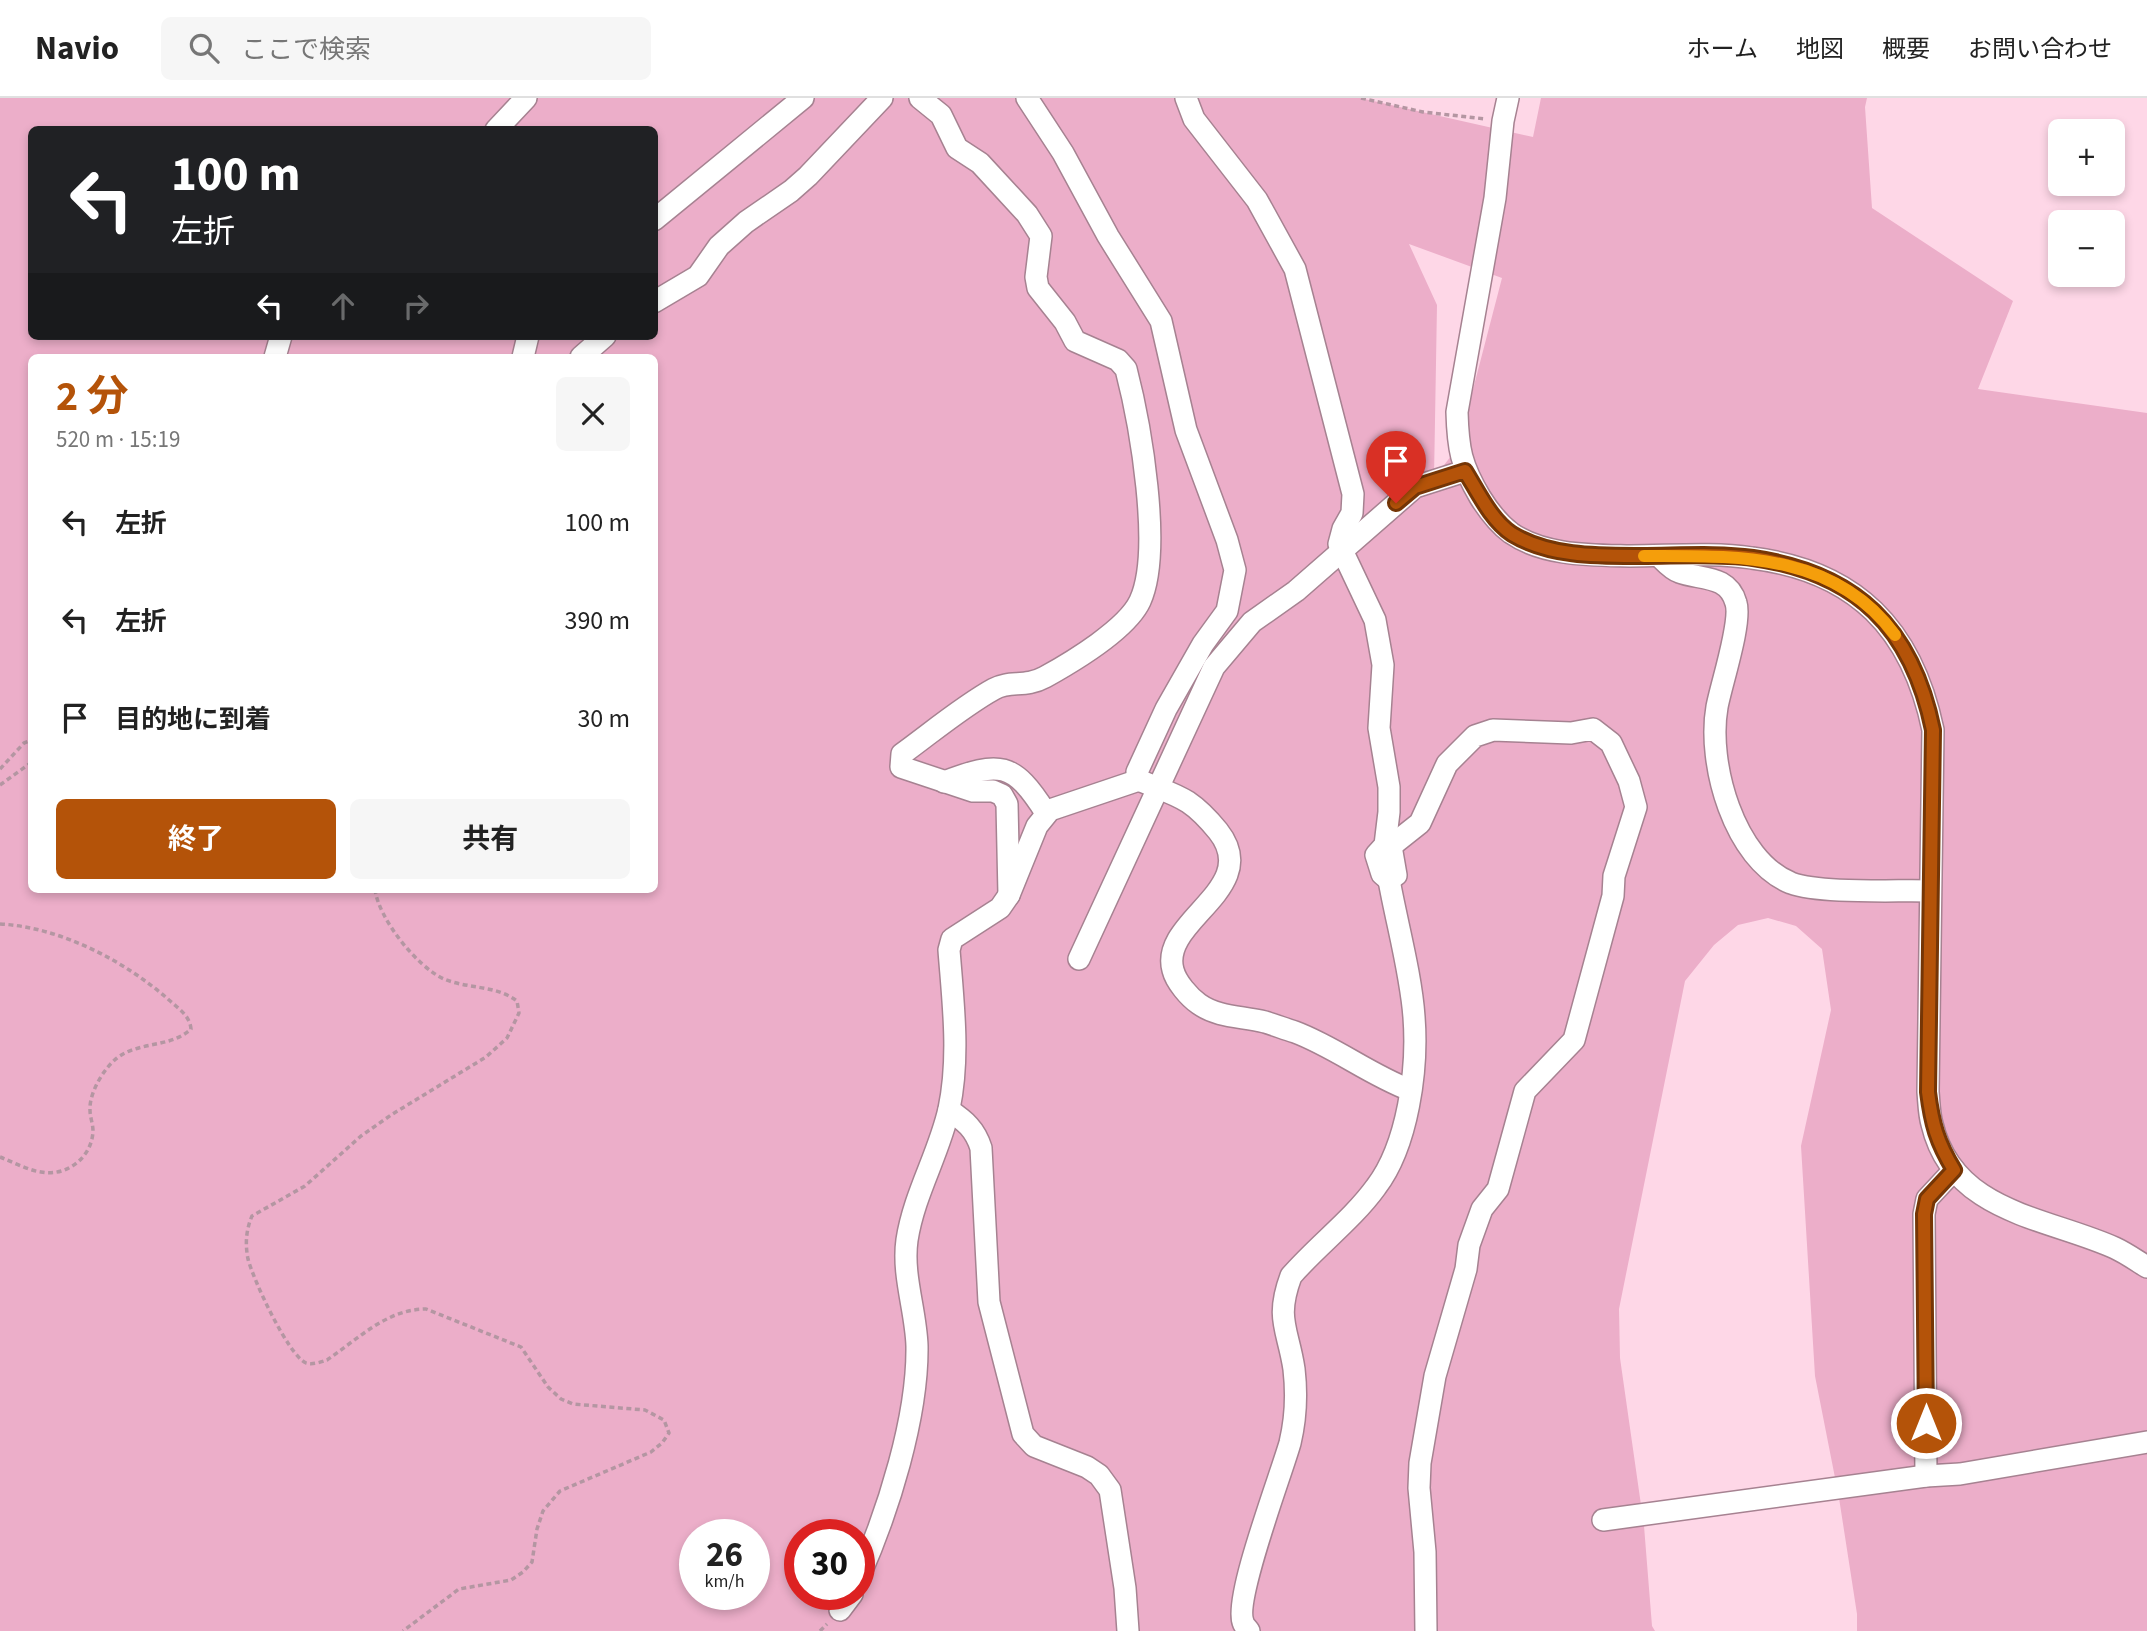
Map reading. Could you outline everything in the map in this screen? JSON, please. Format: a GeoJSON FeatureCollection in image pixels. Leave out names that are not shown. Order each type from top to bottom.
{"type":"FeatureCollection","features":[{"type":"Feature","properties":{"kind":"street"},"geometry":{"type":"LineString","coordinates":[[500,126],[526,98]]}},
{"type":"Feature","properties":{"kind":"street"},"geometry":{"type":"LineString","coordinates":[[658,217],[803,98]]}},
{"type":"Feature","properties":{"kind":"street"},"geometry":{"type":"LineString","coordinates":[[658,300],[698,276],[719,246],[746,222],[792,191],[882,98]]}},
{"type":"Feature","properties":{"kind":"street"},"geometry":{"type":"LineString","coordinates":[[920,98],[941,115],[957,148],[980,163],[1027,214],[1041,236],[1036,277],[1038,288],[1065,322],[1075,341],[1118,360],[1126,369],[1137,421],[1149,523],[1148,563],[1139,604],[1107,637],[1030,684],[995,688],[902,754],[901,768],[974,791],[993,790],[1002,795],[1007,804],[1009,895]]}},
{"type":"Feature","properties":{"kind":"street"},"geometry":{"type":"LineString","coordinates":[[1027,98],[1063,153],[1108,236],[1161,321],[1186,430],[1227,540],[1235,570],[1227,611],[1203,644],[1166,709],[1137,772],[1149,784],[1190,803],[1207,817],[1223,837],[1231,858],[1226,879],[1172,953],[1173,971],[1185,990],[1199,1004],[1225,1016],[1263,1021],[1298,1033],[1391,1083],[1410,1090]]}},
{"type":"Feature","properties":{"kind":"street"},"geometry":{"type":"LineString","coordinates":[[1186,98],[1194,119],[1257,200],[1295,269],[1353,494],[1352,513],[1343,529],[1339,544],[1375,620],[1383,665],[1379,728],[1389,787],[1388,846],[1396,874],[1389,880],[1414,1017],[1406,1119],[1393,1160],[1377,1187],[1291,1276],[1284,1295],[1283,1326],[1294,1367],[1297,1407],[1290,1443],[1244,1589],[1242,1621],[1249,1631]]}},
{"type":"Feature","properties":{"kind":"street"},"geometry":{"type":"LineString","coordinates":[[1508,98],[1495,198],[1457,412],[1458,447],[1465,471],[1489,511],[1511,533],[1541,546],[1588,555],[1752,558],[1808,570],[1853,592],[1893,632],[1911,660],[1925,692],[1933,730],[1928,1092],[1931,1124],[1954,1170],[1990,1201],[2017,1214],[2117,1248],[2147,1267]]}},
{"type":"Feature","properties":{"kind":"street"},"geometry":{"type":"LineString","coordinates":[[584,354],[600,340]]}},
{"type":"Feature","properties":{"kind":"street"},"geometry":{"type":"LineString","coordinates":[[1079,959],[1149,784],[1214,667],[1252,622],[1296,591],[1415,487],[1465,471]]}},
{"type":"Feature","properties":{"kind":"street"},"geometry":{"type":"LineString","coordinates":[[1659,556],[1678,572],[1707,576],[1724,584],[1737,603],[1735,627],[1713,735],[1718,775],[1731,811],[1750,848],[1768,869],[1792,883],[1834,888],[1930,891]]}},
{"type":"Feature","properties":{"kind":"street"},"geometry":{"type":"LineString","coordinates":[[1388,846],[1420,823],[1447,764],[1475,736],[1493,730],[1571,733],[1593,729],[1611,743],[1629,781],[1636,807],[1614,876],[1613,896],[1574,1040],[1525,1091],[1498,1188],[1482,1209],[1469,1245],[1466,1269],[1435,1376],[1420,1463],[1419,1488],[1425,1552],[1426,1631]]}},
{"type":"Feature","properties":{"kind":"street"},"geometry":{"type":"LineString","coordinates":[[944,782],[970,772],[1005,769],[1023,781],[1046,813]]}},
{"type":"Feature","properties":{"kind":"street"},"geometry":{"type":"LineString","coordinates":[[875,1535],[909,1423],[917,1344],[905,1256],[907,1239],[912,1214],[949,1110],[953,1089],[955,1034],[949,950],[952,939],[1000,908],[1009,895],[1037,826],[1049,810],[1149,784]]}},
{"type":"Feature","properties":{"kind":"street"},"geometry":{"type":"LineString","coordinates":[[949,1110],[972,1128],[981,1149],[989,1302],[1024,1434],[1034,1446],[1087,1467],[1099,1475],[1110,1490],[1125,1588],[1128,1631]]}},
{"type":"Feature","properties":{"kind":"street"},"geometry":{"type":"LineString","coordinates":[[1926,1476],[1924,1214],[1927,1199],[1954,1170]]}},
{"type":"Feature","properties":{"kind":"street"},"geometry":{"type":"LineString","coordinates":[[1603,1520],[1926,1476],[1960,1474],[2147,1442]]}},
{"type":"Feature","properties":{"kind":"path"},"geometry":{"type":"LineString","coordinates":[[1361,98],[1423,112],[1503,121]]}},
{"type":"Feature","properties":{"kind":"path"},"geometry":{"type":"LineString","coordinates":[[0,769],[28,742]]}},
{"type":"Feature","properties":{"kind":"path"},"geometry":{"type":"LineString","coordinates":[[0,785],[28,765]]}},
{"type":"Feature","properties":{"kind":"path"},"geometry":{"type":"LineString","coordinates":[[377,893],[402,943],[428,970],[444,979],[508,994],[517,1001],[519,1013],[507,1038],[486,1057],[391,1115],[361,1136],[305,1186],[252,1216],[246,1240],[252,1271],[292,1352],[306,1363],[316,1364],[327,1360],[387,1318],[410,1309],[425,1309],[521,1347],[548,1387],[561,1399],[573,1404],[645,1410],[664,1420],[669,1433],[662,1443],[650,1452],[559,1491],[543,1511],[532,1562],[523,1572],[511,1580],[459,1589],[403,1631]]}},
{"type":"Feature","properties":{"kind":"path"},"geometry":{"type":"LineString","coordinates":[[0,924],[47,933],[99,953],[152,985],[183,1013],[190,1022],[191,1029],[184,1037],[138,1048],[116,1058],[100,1079],[89,1107],[93,1132],[84,1156],[74,1166],[52,1174],[0,1157]]}},
{"type":"Feature","properties":{"kind":"shaded area"},"geometry":{"type":"Polygon","coordinates":[[[0,98],[1360,98],[1533,137],[1541,98],[1867,98],[1865,107],[1872,208],[2013,301],[1978,389],[2147,413],[2147,1631],[1857,1631],[1857,1614],[1839,1498],[1815,1376],[1801,1146],[1831,1010],[1822,949],[1796,926],[1768,918],[1738,925],[1714,945],[1685,981],[1619,1309],[1620,1358],[1644,1526],[1652,1626],[1655,1631],[0,1631],[0,98]],[[1409,244],[1437,305],[1434,478],[1458,447],[1502,278],[1409,244]]]}},
{"type":"Feature","properties":{"kind":"slow traffic"},"geometry":{"type":"LineString","coordinates":[[1644,556],[1752,558],[1808,570],[1853,592],[1895,635]]}},
{"type":"Feature","properties":{"kind":"route"},"geometry":{"type":"LineString","coordinates":[[1396,503],[1415,487],[1465,471],[1489,511],[1511,533],[1541,546],[1588,555],[1752,558],[1808,570],[1853,592],[1865,602],[1893,632],[1911,660],[1925,692],[1933,730],[1928,1092],[1931,1124],[1954,1170],[1927,1199],[1924,1214],[1926,1423]]}}]}
